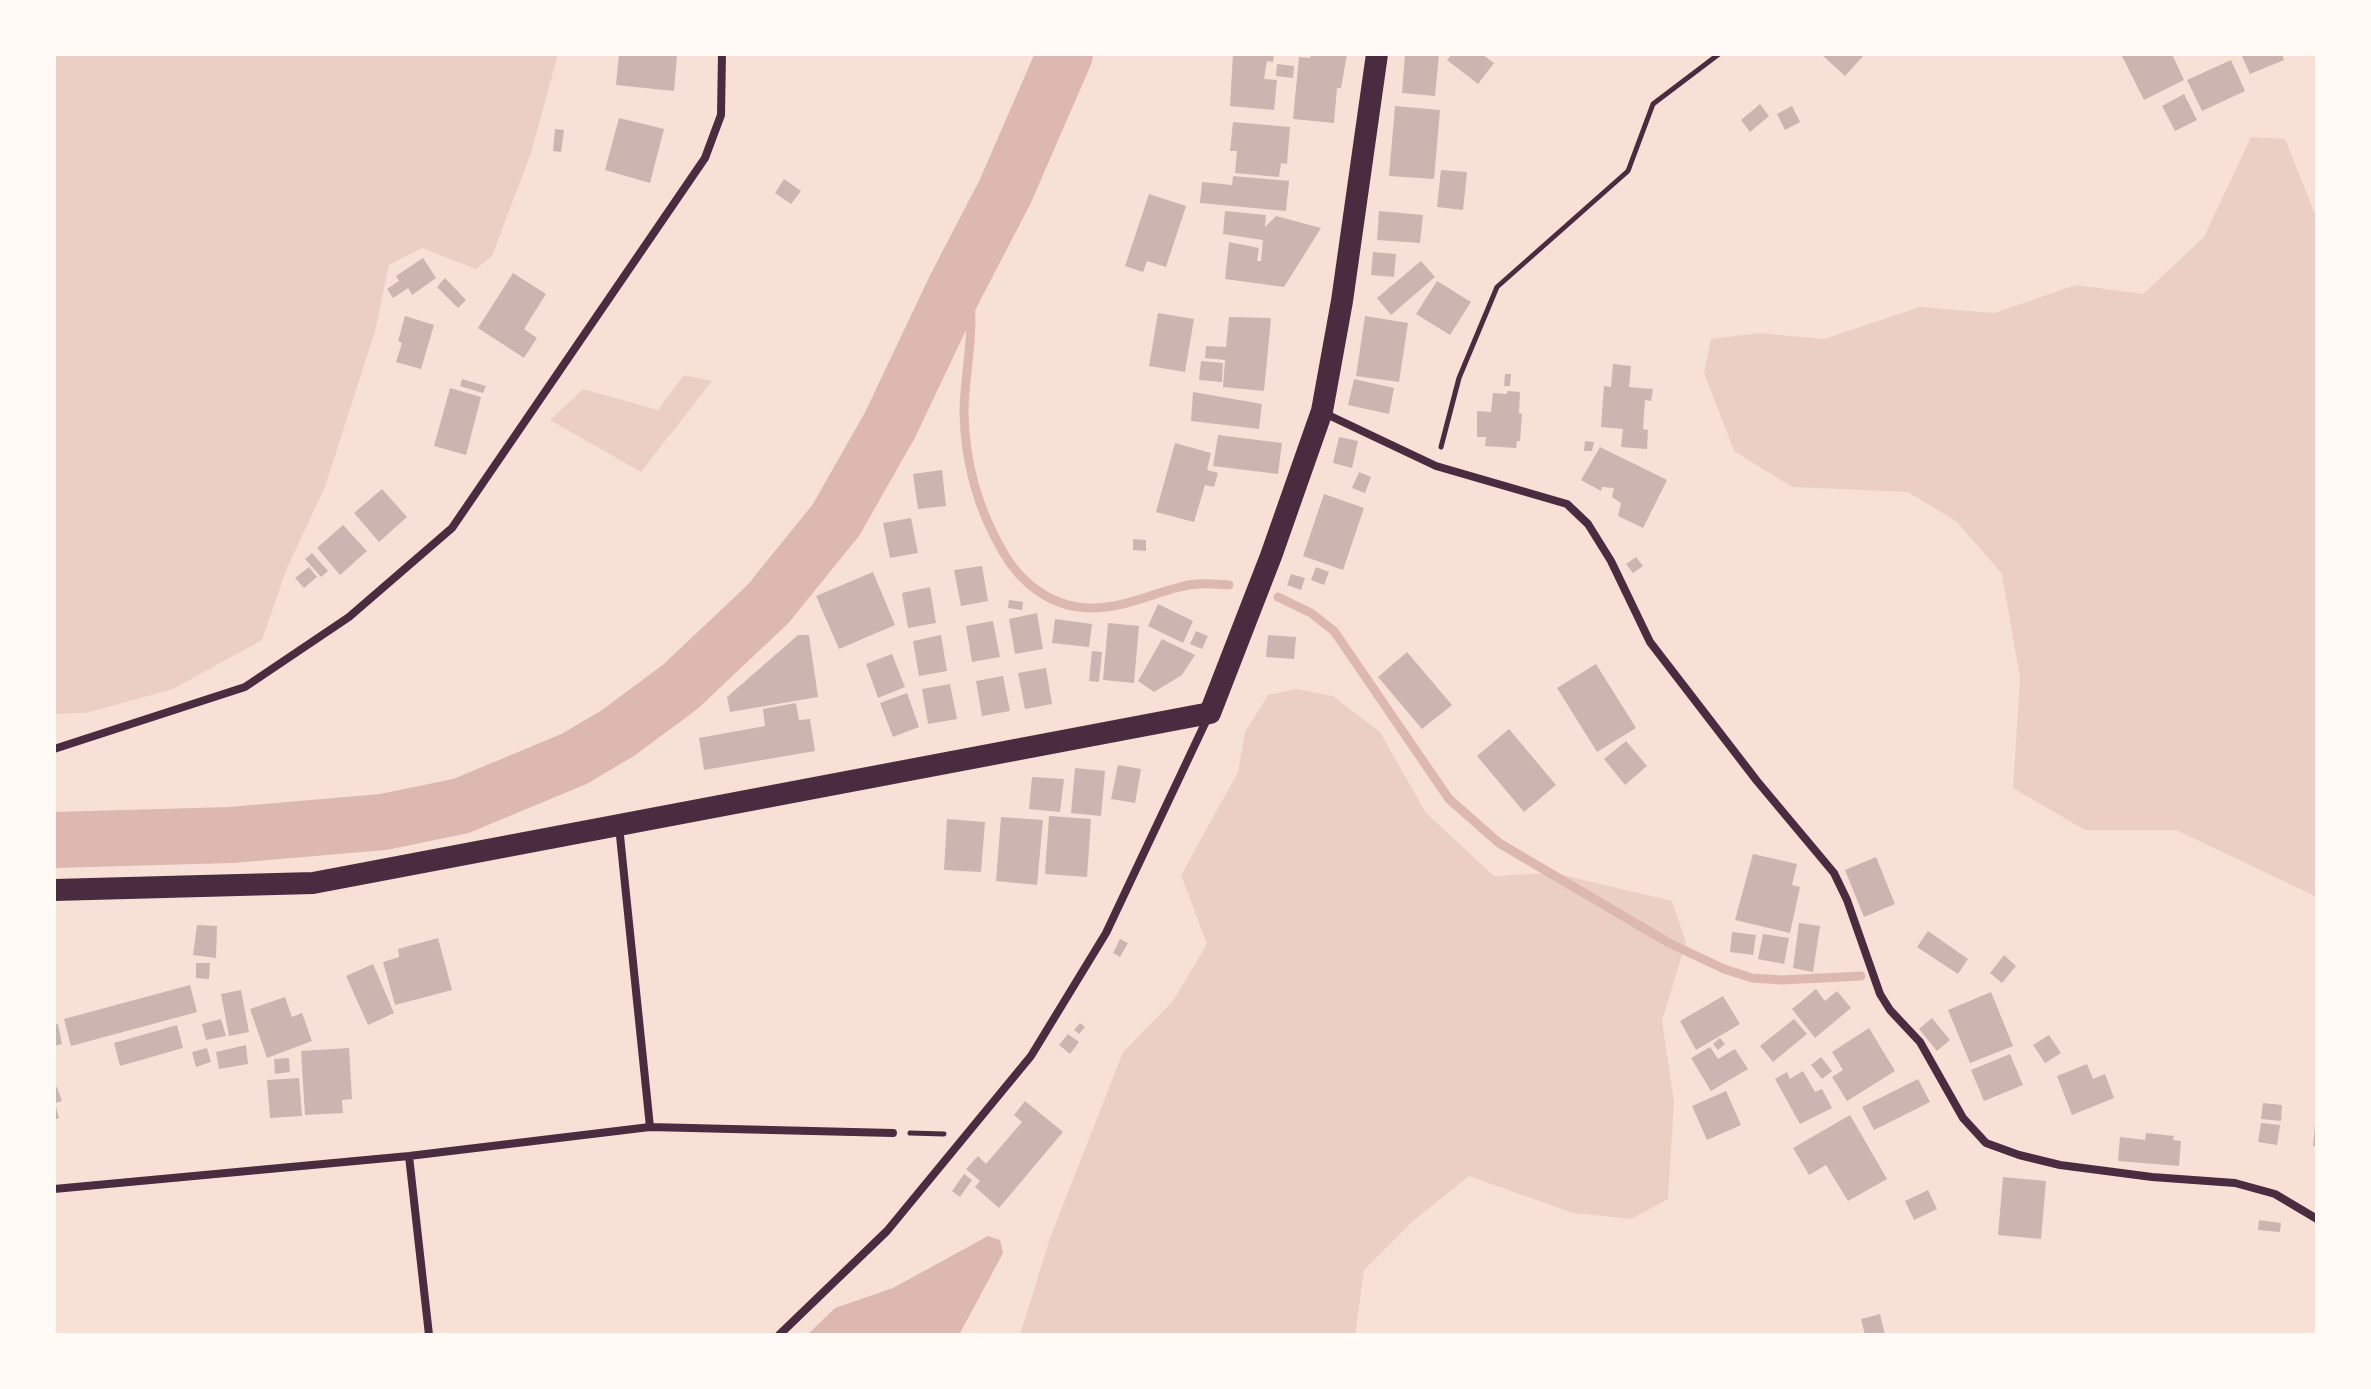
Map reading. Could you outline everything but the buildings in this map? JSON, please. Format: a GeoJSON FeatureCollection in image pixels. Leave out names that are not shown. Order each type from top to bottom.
{"type":"FeatureCollection","features":[{"type":"Feature","properties":{"kind":"highway"},"geometry":{"type":"LineString","coordinates":[[54,890],[313,883],[1210,713],[1271,556],[1322,411],[1342,301],[1377,54]]}},
{"type":"Feature","properties":{"kind":"street"},"geometry":{"type":"LineString","coordinates":[[54,749],[245,687],[349,617],[452,528],[705,158],[721,115],[722,54]]}},
{"type":"Feature","properties":{"kind":"street"},"geometry":{"type":"LineString","coordinates":[[1322,411],[1436,466],[1567,504],[1588,524],[1611,561],[1650,642],[1757,781],[1834,873],[1847,900],[1880,994],[1890,1010],[1920,1042],[1963,1118],[1986,1143],[2060,1165],[2235,1183],[2275,1194],[2317,1219]]}},
{"type":"Feature","properties":{"kind":"street"},"geometry":{"type":"LineString","coordinates":[[779,1335],[887,1231],[1031,1056],[1106,933],[1210,713]]}},
{"type":"Feature","properties":{"kind":"street"},"geometry":{"type":"LineString","coordinates":[[619,826],[650,1127]]}},
{"type":"Feature","properties":{"kind":"street"},"geometry":{"type":"LineString","coordinates":[[54,1189],[409,1156],[650,1127],[893,1133]]}},
{"type":"Feature","properties":{"kind":"street"},"geometry":{"type":"LineString","coordinates":[[409,1156],[429,1335]]}},
{"type":"Feature","properties":{"kind":"path"},"geometry":{"type":"LineString","coordinates":[[1436,466],[1459,378],[1497,287],[1628,171],[1653,104],[1719,54]]}},
{"type":"Feature","properties":{"kind":"path"},"geometry":{"type":"LineString","coordinates":[[893,1133],[966,1134]]}},
{"type":"Feature","properties":{"kind":"shaded area"},"geometry":{"type":"Polygon","coordinates":[[[54,54],[558,54],[531,153],[492,256],[476,269],[422,248],[389,265],[375,331],[325,487],[287,568],[262,640],[173,689],[86,713],[54,714],[54,54]]]}},
{"type":"Feature","properties":{"kind":"shaded area"},"geometry":{"type":"Polygon","coordinates":[[[2251,137],[2285,139],[2317,219],[2317,897],[2176,830],[2085,830],[2013,788],[2020,678],[2002,574],[1957,522],[1908,492],[1792,487],[1734,451],[1704,373],[1711,339],[1759,333],[1824,339],[1920,307],[1994,313],[2076,285],[2143,294],[2204,237],[2251,137]]]}},
{"type":"Feature","properties":{"kind":"shaded area"},"geometry":{"type":"Polygon","coordinates":[[[684,375],[712,381],[641,472],[550,420],[583,389],[658,410],[684,375]]]}},
{"type":"Feature","properties":{"kind":"shaded area"},"geometry":{"type":"Polygon","coordinates":[[[1296,689],[1333,696],[1380,732],[1426,813],[1494,876],[1554,873],[1672,901],[1686,942],[1662,1021],[1674,1102],[1668,1199],[1631,1219],[1573,1213],[1469,1176],[1413,1221],[1364,1270],[1355,1335],[1020,1335],[1050,1238],[1123,1052],[1173,1001],[1207,944],[1181,875],[1238,772],[1245,732],[1268,695],[1296,689]]]}},
{"type":"Feature","properties":{"kind":"shaded area"},"geometry":{"type":"Polygon","coordinates":[[[988,1236],[1000,1240],[1003,1253],[959,1335],[807,1335],[835,1308],[893,1288],[988,1236]]]}},
{"type":"Feature","properties":{"kind":"waterway"},"geometry":{"type":"LineString","coordinates":[[54,840],[231,835],[383,822],[461,806],[574,759],[618,733],[680,687],[768,604],[836,520],[890,425],[1005,192],[1065,54]]}},
{"type":"Feature","properties":{"kind":"waterway"},"geometry":{"type":"LineString","coordinates":[[962,273],[971,316],[964,413],[970,468],[986,519],[1019,575],[1052,599],[1092,608],[1126,603],[1186,585],[1229,585]]}},
{"type":"Feature","properties":{"kind":"waterway"},"geometry":{"type":"LineString","coordinates":[[1278,597],[1311,613],[1334,631],[1449,799],[1499,843],[1669,943],[1724,969],[1752,978],[1782,980],[1861,976]]}}]}
